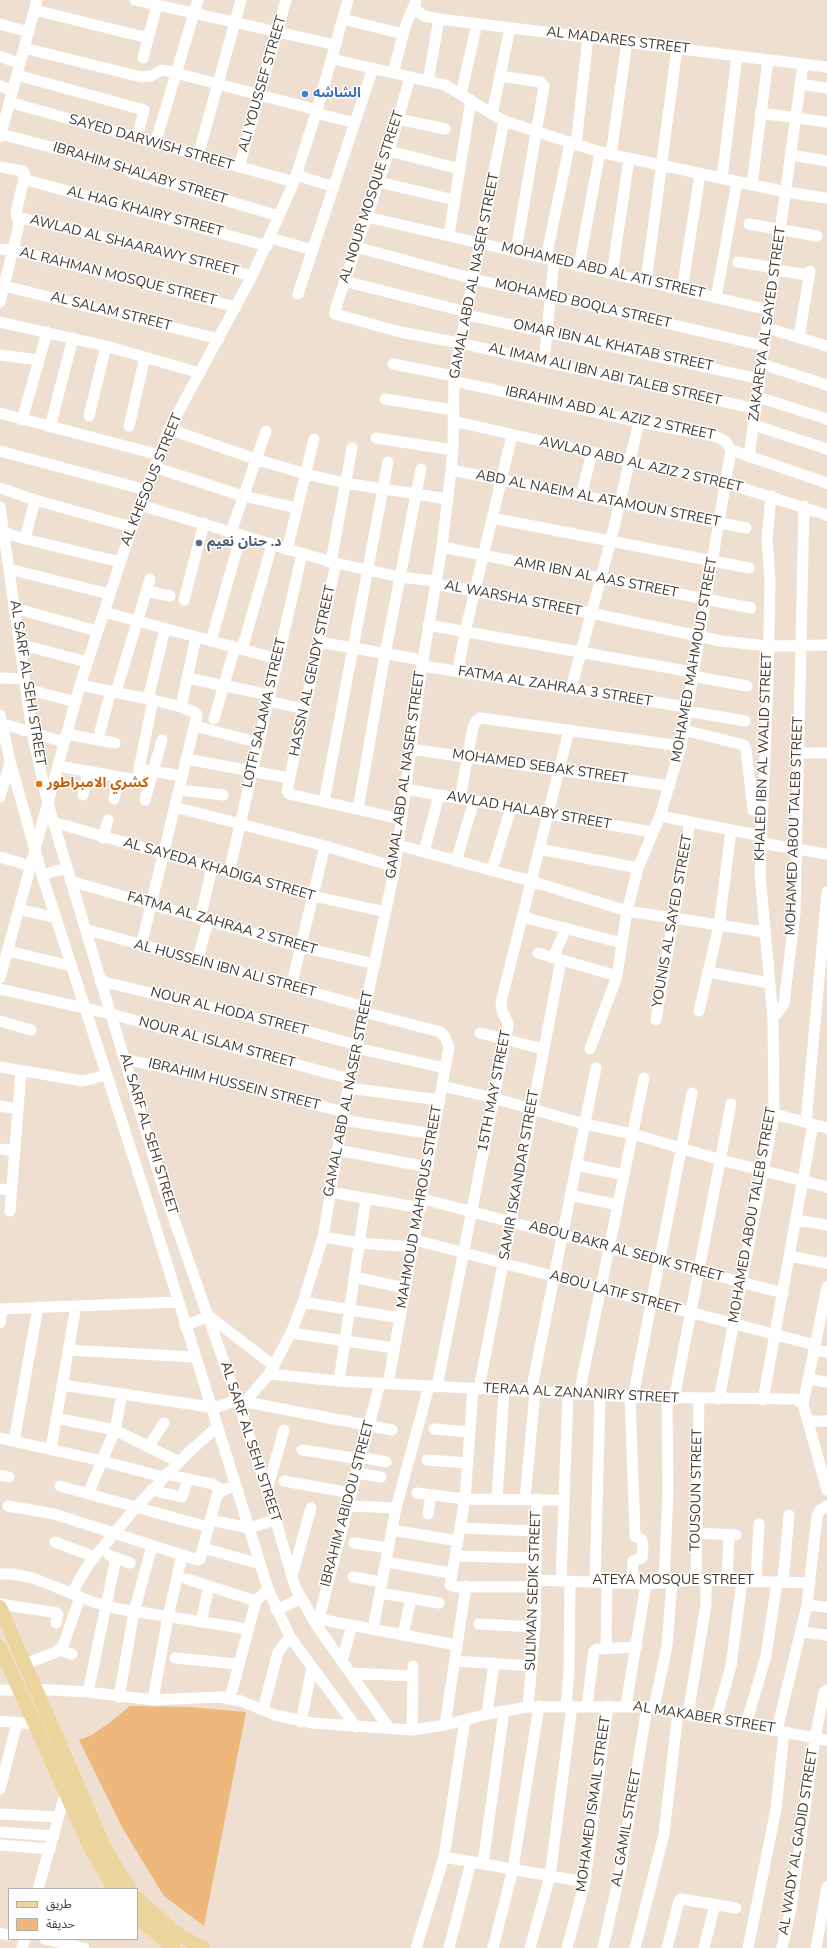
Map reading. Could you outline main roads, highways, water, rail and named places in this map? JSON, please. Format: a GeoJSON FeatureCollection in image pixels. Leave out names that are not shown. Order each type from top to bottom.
{"type":"FeatureCollection","features":[{"type":"Feature","properties":{"kind":"main road"},"geometry":{"type":"LineString","coordinates":[[0,1607],[107,1853],[129,1888]]}},
{"type":"Feature","properties":{"kind":"main road"},"geometry":{"type":"LineString","coordinates":[[0,1646],[65,1794],[98,1864],[113,1888]]}},
{"type":"Feature","properties":{"kind":"main road"},"geometry":{"type":"LineString","coordinates":[[138,1899],[172,1930],[203,1948]]}},
{"type":"Feature","properties":{"kind":"main road"},"geometry":{"type":"LineString","coordinates":[[138,1918],[174,1948]]}},
{"type":"Feature","properties":{"kind":"place","name":"الشاشه"},"geometry":{"type":"Point","coordinates":[305,94]}},
{"type":"Feature","properties":{"kind":"place","name":"د. حنان نعيم"},"geometry":{"type":"Point","coordinates":[199,543]}},
{"type":"Feature","properties":{"kind":"place","name":"كشري الامبراطور"},"geometry":{"type":"Point","coordinates":[39,784]}}]}
